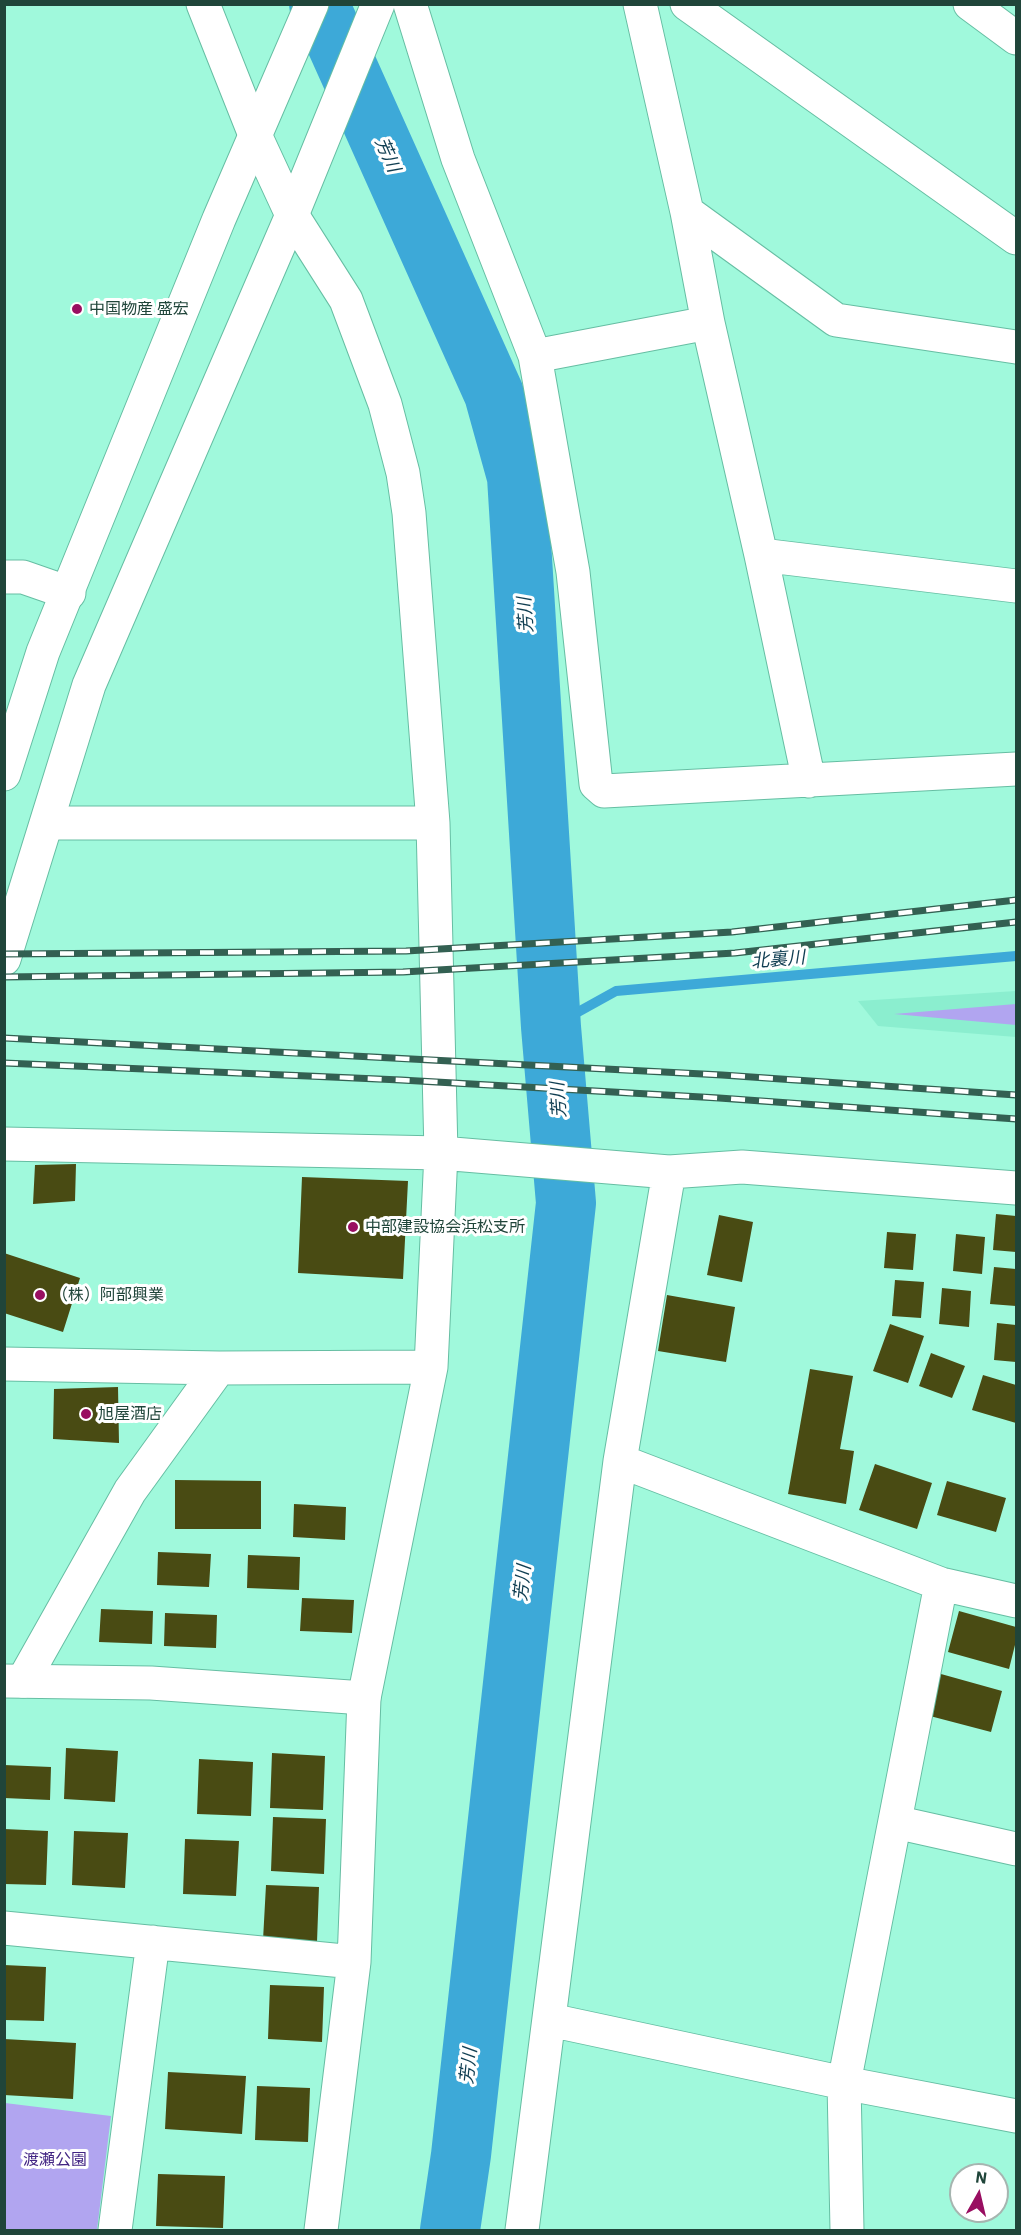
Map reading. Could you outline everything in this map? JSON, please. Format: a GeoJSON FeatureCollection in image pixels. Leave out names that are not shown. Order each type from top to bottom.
{"type":"FeatureCollection","features":[{"type":"Feature","properties":{"kind":"street"},"geometry":{"type":"LineString","coordinates":[[203,4],[255,135],[296,204],[346,300],[385,404],[404,473],[410,525],[433,823],[441,1153],[431,1367],[364,1698],[354,1962],[321,2230]]}},
{"type":"Feature","properties":{"kind":"street"},"geometry":{"type":"LineString","coordinates":[[4,774],[43,652],[69,593],[219,219],[312,4]]}},
{"type":"Feature","properties":{"kind":"street"},"geometry":{"type":"LineString","coordinates":[[4,959],[89,685],[296,204],[378,4]]}},
{"type":"Feature","properties":{"kind":"street"},"geometry":{"type":"LineString","coordinates":[[410,4],[458,159],[535,356],[573,572],[596,784],[604,791],[1017,769]]}},
{"type":"Feature","properties":{"kind":"street"},"geometry":{"type":"LineString","coordinates":[[640,4],[809,781]]}},
{"type":"Feature","properties":{"kind":"street"},"geometry":{"type":"LineString","coordinates":[[687,4],[1017,238]]}},
{"type":"Feature","properties":{"kind":"street"},"geometry":{"type":"LineString","coordinates":[[970,4],[1017,38]]}},
{"type":"Feature","properties":{"kind":"street"},"geometry":{"type":"LineString","coordinates":[[687,212],[836,320],[1017,347]]}},
{"type":"Feature","properties":{"kind":"street"},"geometry":{"type":"LineString","coordinates":[[535,356],[708,323]]}},
{"type":"Feature","properties":{"kind":"street"},"geometry":{"type":"LineString","coordinates":[[761,555],[1017,586]]}},
{"type":"Feature","properties":{"kind":"street"},"geometry":{"type":"LineString","coordinates":[[4,577],[23,578],[69,593]]}},
{"type":"Feature","properties":{"kind":"street"},"geometry":{"type":"LineString","coordinates":[[47,823],[433,823]]}},
{"type":"Feature","properties":{"kind":"street"},"geometry":{"type":"LineString","coordinates":[[4,1144],[441,1153],[663,1170],[742,1167],[1017,1188]]}},
{"type":"Feature","properties":{"kind":"street"},"geometry":{"type":"LineString","coordinates":[[522,2230],[620,1461],[663,1170]]}},
{"type":"Feature","properties":{"kind":"street"},"geometry":{"type":"LineString","coordinates":[[4,1364],[219,1368],[431,1367]]}},
{"type":"Feature","properties":{"kind":"street"},"geometry":{"type":"LineString","coordinates":[[14,1681],[130,1491],[219,1368]]}},
{"type":"Feature","properties":{"kind":"street"},"geometry":{"type":"LineString","coordinates":[[620,1461],[941,1584],[1017,1601]]}},
{"type":"Feature","properties":{"kind":"street"},"geometry":{"type":"LineString","coordinates":[[847,2230],[844,2083],[941,1584]]}},
{"type":"Feature","properties":{"kind":"street"},"geometry":{"type":"LineString","coordinates":[[14,1681],[151,1683],[364,1698]]}},
{"type":"Feature","properties":{"kind":"street"},"geometry":{"type":"LineString","coordinates":[[895,1822],[1017,1849]]}},
{"type":"Feature","properties":{"kind":"street"},"geometry":{"type":"LineString","coordinates":[[4,1928],[354,1962]]}},
{"type":"Feature","properties":{"kind":"street"},"geometry":{"type":"LineString","coordinates":[[115,2230],[153,1942]]}},
{"type":"Feature","properties":{"kind":"street"},"geometry":{"type":"LineString","coordinates":[[550,2020],[844,2083],[1017,2116]]}},
{"type":"Feature","properties":{"kind":"shaded area"},"geometry":{"type":"Polygon","coordinates":[[[1016,991],[1016,1037],[878,1026],[858,1001],[1016,991]]]}},
{"type":"Feature","properties":{"kind":"green space"},"geometry":{"type":"Polygon","coordinates":[[[1016,1004],[1016,1025],[894,1014],[1016,1004]]]}},
{"type":"Feature","properties":{"kind":"green space","name":"渡瀬公園"},"geometry":{"type":"Polygon","coordinates":[[[5,2103],[111,2116],[97,2230],[5,2230],[5,2103]]]}},
{"type":"Feature","properties":{"kind":"building"},"geometry":{"type":"Polygon","coordinates":[[[76,1164],[75,1201],[33,1204],[35,1165],[76,1164]]]}},
{"type":"Feature","properties":{"kind":"building","name":"中部建設協会浜松支所"},"geometry":{"type":"Polygon","coordinates":[[[302,1177],[408,1181],[403,1279],[298,1273],[302,1177]]]}},
{"type":"Feature","properties":{"kind":"building"},"geometry":{"type":"Polygon","coordinates":[[[996,1214],[1016,1216],[1016,1252],[993,1250],[996,1214]]]}},
{"type":"Feature","properties":{"kind":"building"},"geometry":{"type":"Polygon","coordinates":[[[719,1215],[753,1222],[742,1282],[707,1275],[719,1215]]]}},
{"type":"Feature","properties":{"kind":"building"},"geometry":{"type":"Polygon","coordinates":[[[887,1232],[916,1234],[913,1270],[884,1268],[887,1232]]]}},
{"type":"Feature","properties":{"kind":"building"},"geometry":{"type":"Polygon","coordinates":[[[956,1234],[985,1237],[982,1274],[953,1271],[956,1234]]]}},
{"type":"Feature","properties":{"kind":"building","name":"（株）阿部興業"},"geometry":{"type":"Polygon","coordinates":[[[4,1253],[80,1278],[63,1332],[4,1313],[4,1253]]]}},
{"type":"Feature","properties":{"kind":"building"},"geometry":{"type":"Polygon","coordinates":[[[994,1267],[1016,1269],[1016,1306],[990,1304],[994,1267]]]}},
{"type":"Feature","properties":{"kind":"building"},"geometry":{"type":"Polygon","coordinates":[[[895,1280],[924,1282],[921,1318],[892,1316],[895,1280]]]}},
{"type":"Feature","properties":{"kind":"building"},"geometry":{"type":"Polygon","coordinates":[[[942,1288],[971,1291],[969,1327],[939,1324],[942,1288]]]}},
{"type":"Feature","properties":{"kind":"building"},"geometry":{"type":"Polygon","coordinates":[[[667,1295],[735,1307],[726,1362],[658,1351],[667,1295]]]}},
{"type":"Feature","properties":{"kind":"building"},"geometry":{"type":"Polygon","coordinates":[[[997,1323],[1016,1325],[1016,1362],[994,1360],[997,1323]]]}},
{"type":"Feature","properties":{"kind":"building"},"geometry":{"type":"Polygon","coordinates":[[[890,1324],[924,1336],[908,1383],[873,1371],[890,1324]]]}},
{"type":"Feature","properties":{"kind":"building"},"geometry":{"type":"Polygon","coordinates":[[[931,1353],[965,1366],[952,1398],[919,1386],[931,1353]]]}},
{"type":"Feature","properties":{"kind":"building"},"geometry":{"type":"Polygon","coordinates":[[[810,1369],[853,1376],[840,1449],[854,1451],[846,1504],[788,1494],[810,1369]]]}},
{"type":"Feature","properties":{"kind":"building"},"geometry":{"type":"Polygon","coordinates":[[[983,1375],[1016,1385],[1016,1423],[972,1410],[983,1375]]]}},
{"type":"Feature","properties":{"kind":"building","name":"旭屋酒店"},"geometry":{"type":"Polygon","coordinates":[[[118,1387],[119,1443],[53,1439],[54,1389],[118,1387]]]}},
{"type":"Feature","properties":{"kind":"building"},"geometry":{"type":"Polygon","coordinates":[[[875,1464],[932,1483],[917,1529],[859,1510],[875,1464]]]}},
{"type":"Feature","properties":{"kind":"building"},"geometry":{"type":"Polygon","coordinates":[[[175,1480],[261,1481],[261,1529],[175,1529],[175,1480]]]}},
{"type":"Feature","properties":{"kind":"building"},"geometry":{"type":"Polygon","coordinates":[[[947,1481],[1006,1498],[996,1532],[937,1515],[947,1481]]]}},
{"type":"Feature","properties":{"kind":"building"},"geometry":{"type":"Polygon","coordinates":[[[294,1504],[346,1507],[345,1540],[293,1537],[294,1504]]]}},
{"type":"Feature","properties":{"kind":"building"},"geometry":{"type":"Polygon","coordinates":[[[158,1552],[211,1554],[209,1587],[157,1585],[158,1552]]]}},
{"type":"Feature","properties":{"kind":"building"},"geometry":{"type":"Polygon","coordinates":[[[248,1555],[300,1557],[299,1590],[247,1588],[248,1555]]]}},
{"type":"Feature","properties":{"kind":"building"},"geometry":{"type":"Polygon","coordinates":[[[302,1598],[354,1600],[352,1633],[300,1631],[302,1598]]]}},
{"type":"Feature","properties":{"kind":"building"},"geometry":{"type":"Polygon","coordinates":[[[101,1609],[153,1611],[152,1644],[99,1642],[101,1609]]]}},
{"type":"Feature","properties":{"kind":"building"},"geometry":{"type":"Polygon","coordinates":[[[959,1611],[1016,1627],[1016,1641],[1009,1669],[948,1652],[959,1611]]]}},
{"type":"Feature","properties":{"kind":"building"},"geometry":{"type":"Polygon","coordinates":[[[165,1613],[217,1615],[216,1648],[164,1646],[165,1613]]]}},
{"type":"Feature","properties":{"kind":"building"},"geometry":{"type":"Polygon","coordinates":[[[941,1674],[1002,1691],[991,1732],[930,1716],[941,1674]]]}},
{"type":"Feature","properties":{"kind":"building"},"geometry":{"type":"Polygon","coordinates":[[[66,1748],[118,1751],[115,1802],[64,1799],[66,1748]]]}},
{"type":"Feature","properties":{"kind":"building"},"geometry":{"type":"Polygon","coordinates":[[[272,1753],[325,1756],[323,1810],[270,1808],[272,1753]]]}},
{"type":"Feature","properties":{"kind":"building"},"geometry":{"type":"Polygon","coordinates":[[[199,1759],[253,1762],[251,1816],[197,1814],[199,1759]]]}},
{"type":"Feature","properties":{"kind":"building"},"geometry":{"type":"Polygon","coordinates":[[[4,1765],[51,1767],[50,1800],[4,1798],[4,1765]]]}},
{"type":"Feature","properties":{"kind":"building"},"geometry":{"type":"Polygon","coordinates":[[[273,1817],[326,1819],[324,1874],[271,1871],[273,1817]]]}},
{"type":"Feature","properties":{"kind":"building"},"geometry":{"type":"Polygon","coordinates":[[[4,1829],[48,1831],[46,1885],[4,1884],[4,1829]]]}},
{"type":"Feature","properties":{"kind":"building"},"geometry":{"type":"Polygon","coordinates":[[[74,1831],[128,1833],[125,1888],[72,1885],[74,1831]]]}},
{"type":"Feature","properties":{"kind":"building"},"geometry":{"type":"Polygon","coordinates":[[[185,1839],[239,1841],[236,1896],[183,1894],[185,1839]]]}},
{"type":"Feature","properties":{"kind":"building"},"geometry":{"type":"Polygon","coordinates":[[[266,1885],[319,1887],[317,1942],[263,1940],[266,1885]]]}},
{"type":"Feature","properties":{"kind":"building"},"geometry":{"type":"Polygon","coordinates":[[[4,1965],[46,1967],[44,2021],[4,2020],[4,1965]]]}},
{"type":"Feature","properties":{"kind":"building"},"geometry":{"type":"Polygon","coordinates":[[[270,1985],[324,1987],[322,2042],[268,2039],[270,1985]]]}},
{"type":"Feature","properties":{"kind":"building"},"geometry":{"type":"Polygon","coordinates":[[[4,2039],[76,2043],[73,2099],[4,2095],[4,2039]]]}},
{"type":"Feature","properties":{"kind":"building"},"geometry":{"type":"Polygon","coordinates":[[[168,2072],[246,2076],[242,2134],[165,2129],[168,2072]]]}},
{"type":"Feature","properties":{"kind":"building"},"geometry":{"type":"Polygon","coordinates":[[[257,2086],[310,2088],[308,2142],[255,2140],[257,2086]]]}},
{"type":"Feature","properties":{"kind":"building"},"geometry":{"type":"Polygon","coordinates":[[[158,2174],[225,2176],[223,2228],[156,2226],[158,2174]]]}},
{"type":"Feature","properties":{"kind":"waterway","name":"芳川"},"geometry":{"type":"LineString","coordinates":[[319,4],[494,394],[517,477],[551,1027],[566,1203],[461,2155],[450,2230]]}},
{"type":"Feature","properties":{"kind":"waterway","name":"北裏川"},"geometry":{"type":"LineString","coordinates":[[551,1027],[616,991],[1016,956]]}},
{"type":"Feature","properties":{"kind":"railway"},"geometry":{"type":"LineString","coordinates":[[4,954],[406,951],[732,932],[1016,900]]}},
{"type":"Feature","properties":{"kind":"railway"},"geometry":{"type":"LineString","coordinates":[[4,977],[403,972],[735,953],[1016,922]]}},
{"type":"Feature","properties":{"kind":"railway"},"geometry":{"type":"LineString","coordinates":[[4,1038],[722,1075],[1016,1095]]}},
{"type":"Feature","properties":{"kind":"railway"},"geometry":{"type":"LineString","coordinates":[[4,1063],[401,1080],[719,1098],[1016,1119]]}},
{"type":"Feature","properties":{"kind":"place","name":"中国物産 盛宏"},"geometry":{"type":"Point","coordinates":[77,309]}},
{"type":"Feature","properties":{"kind":"place","name":"中部建設協会浜松支所"},"geometry":{"type":"Point","coordinates":[353,1227]}},
{"type":"Feature","properties":{"kind":"place","name":"（株）阿部興業"},"geometry":{"type":"Point","coordinates":[40,1295]}},
{"type":"Feature","properties":{"kind":"place","name":"旭屋酒店"},"geometry":{"type":"Point","coordinates":[86,1414]}}]}
